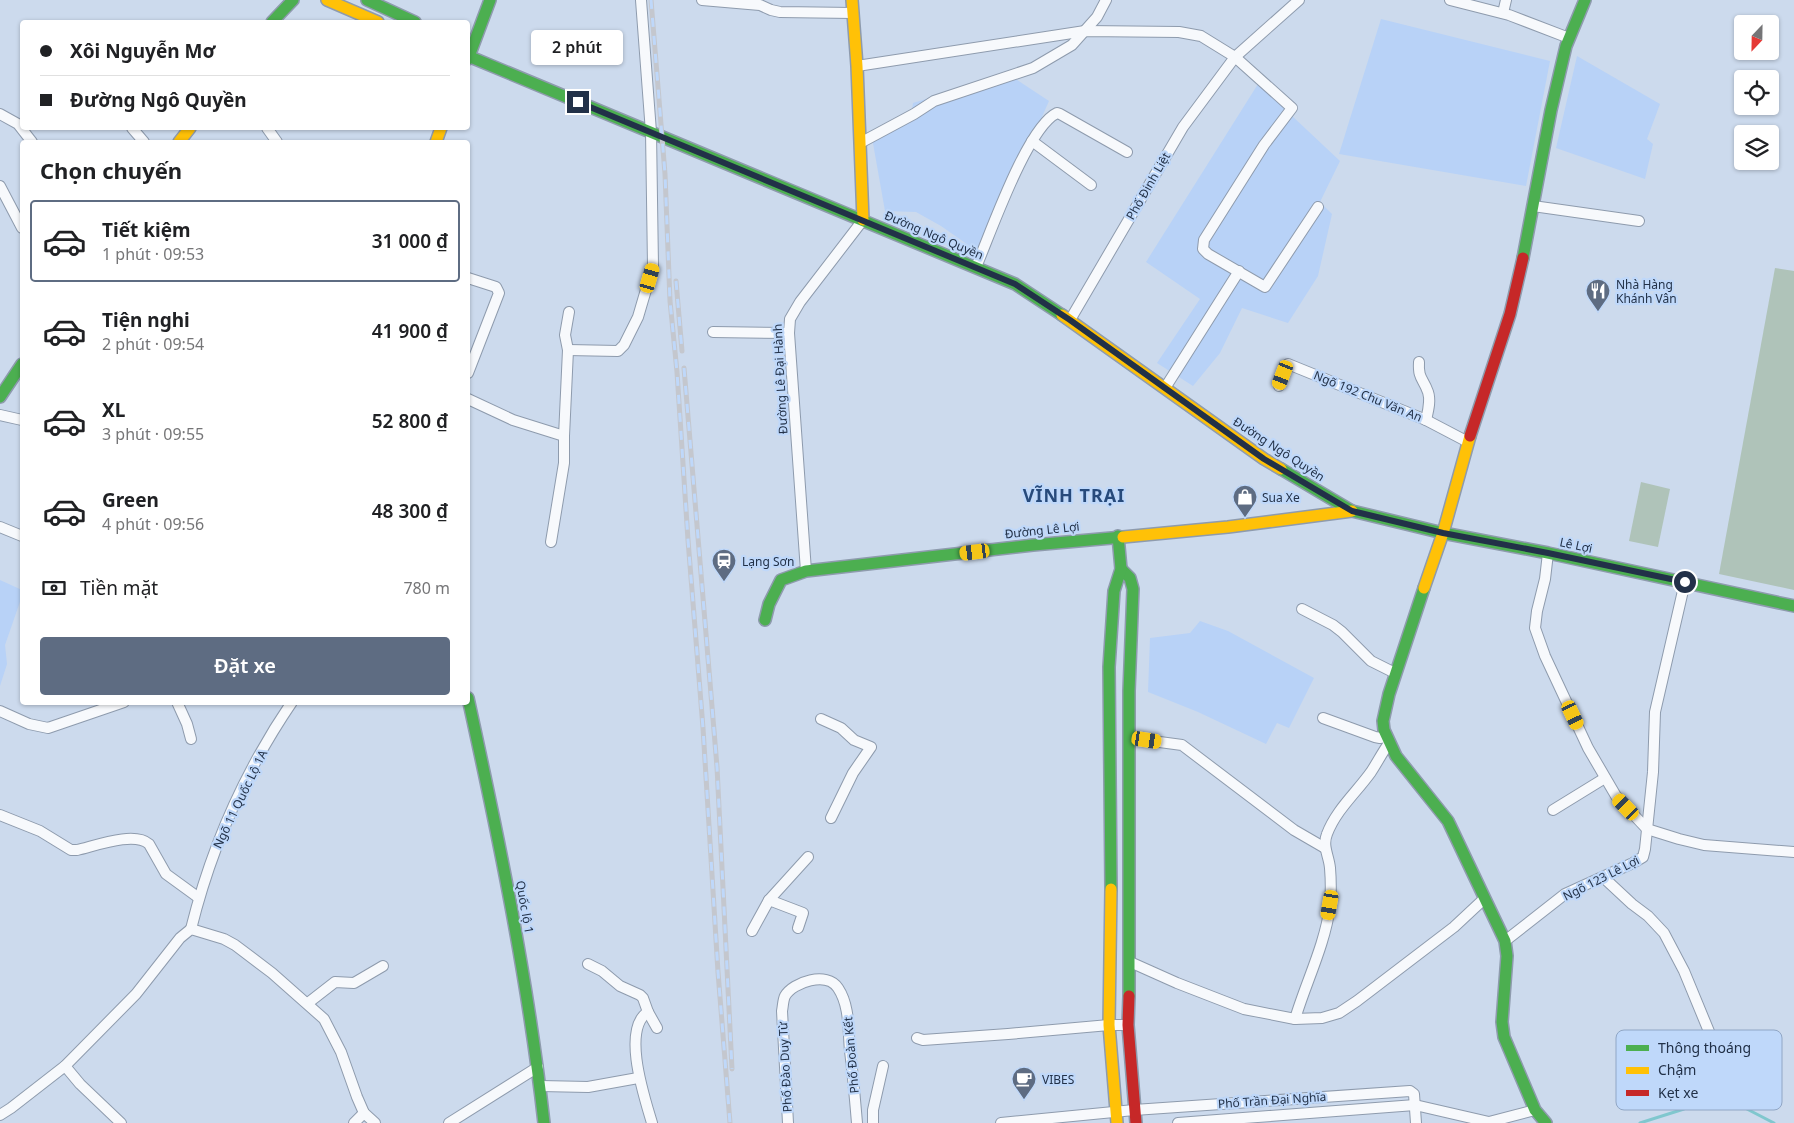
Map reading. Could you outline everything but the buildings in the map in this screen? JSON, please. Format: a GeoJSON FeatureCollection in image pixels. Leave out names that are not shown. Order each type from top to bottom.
{"type":"FeatureCollection","features":[{"type":"Feature","properties":{"kind":"main road"},"geometry":{"type":"LineString","coordinates":[[274,20],[294,0]]}},
{"type":"Feature","properties":{"kind":"main road"},"geometry":{"type":"LineString","coordinates":[[327,0],[373,20]]}},
{"type":"Feature","properties":{"kind":"main road"},"geometry":{"type":"LineString","coordinates":[[366,0],[411,20]]}},
{"type":"Feature","properties":{"kind":"main road"},"geometry":{"type":"LineString","coordinates":[[470,52],[490,0]]}},
{"type":"Feature","properties":{"kind":"main road"},"geometry":{"type":"LineString","coordinates":[[852,0],[863,220]]}},
{"type":"Feature","properties":{"kind":"main road"},"geometry":{"type":"LineString","coordinates":[[1546,1123],[1531,1111],[1504,1037],[1502,1022],[1507,956],[1505,941],[1448,821],[1396,756],[1387,740],[1384,730],[1384,710],[1443,533],[1468,442],[1510,314],[1551,110],[1566,46],[1585,0]]}},
{"type":"Feature","properties":{"kind":"main road","name":"Đường Ngô Quyền"},"geometry":{"type":"LineString","coordinates":[[470,58],[1015,284],[1070,320],[1264,459],[1352,511]]}},
{"type":"Feature","properties":{"kind":"main road"},"geometry":{"type":"LineString","coordinates":[[181,140],[188,130]]}},
{"type":"Feature","properties":{"kind":"main road"},"geometry":{"type":"LineString","coordinates":[[0,397],[20,367]]}},
{"type":"Feature","properties":{"kind":"main road","name":"Đường Lê Lợi"},"geometry":{"type":"LineString","coordinates":[[765,620],[769,604],[781,580],[806,571],[1118,536],[1228,527],[1352,511]]}},
{"type":"Feature","properties":{"kind":"main road","name":"Lê Lợi"},"geometry":{"type":"LineString","coordinates":[[1352,511],[1443,533],[1548,553],[1794,606]]}},
{"type":"Feature","properties":{"kind":"main road"},"geometry":{"type":"LineString","coordinates":[[1116,1117],[1109,1025],[1111,948],[1109,667],[1114,591],[1121,569],[1118,536]]}},
{"type":"Feature","properties":{"kind":"main road"},"geometry":{"type":"LineString","coordinates":[[1121,569],[1130,578],[1132,590],[1128,1025],[1136,1123]]}},
{"type":"Feature","properties":{"kind":"main road"},"geometry":{"type":"LineString","coordinates":[[1109,667],[1130,666]]}},
{"type":"Feature","properties":{"kind":"main road","name":"Quốc lộ 1"},"geometry":{"type":"LineString","coordinates":[[470,705],[502,855],[541,1086],[544,1123]]}},
{"type":"Feature","properties":{"kind":"main road"},"geometry":{"type":"LineString","coordinates":[[1109,785],[1130,784]]}},
{"type":"Feature","properties":{"kind":"main road"},"geometry":{"type":"LineString","coordinates":[[1111,948],[1130,949]]}},
{"type":"Feature","properties":{"kind":"street"},"geometry":{"type":"LineString","coordinates":[[568,350],[618,352],[624,345],[638,317],[653,266],[651,132],[641,0]]}},
{"type":"Feature","properties":{"kind":"street"},"geometry":{"type":"LineString","coordinates":[[702,0],[760,5],[780,12],[853,13]]}},
{"type":"Feature","properties":{"kind":"street"},"geometry":{"type":"LineString","coordinates":[[860,143],[934,101],[1033,68],[1072,45],[1097,17],[1106,0]]}},
{"type":"Feature","properties":{"kind":"street","name":"Phố Đinh Liệt"},"geometry":{"type":"LineString","coordinates":[[1070,320],[1183,127],[1235,57],[1299,0]]}},
{"type":"Feature","properties":{"kind":"street"},"geometry":{"type":"LineString","coordinates":[[1450,0],[1503,13],[1569,38]]}},
{"type":"Feature","properties":{"kind":"street"},"geometry":{"type":"LineString","coordinates":[[1503,13],[1506,0]]}},
{"type":"Feature","properties":{"kind":"street"},"geometry":{"type":"LineString","coordinates":[[856,66],[1085,31],[1179,32],[1202,36],[1235,57],[1292,108],[1264,145],[1204,240],[1203,249],[1208,254],[1265,287],[1318,207]]}},
{"type":"Feature","properties":{"kind":"street"},"geometry":{"type":"LineString","coordinates":[[976,267],[1018,165],[1045,122],[1057,113],[1127,152]]}},
{"type":"Feature","properties":{"kind":"street"},"geometry":{"type":"LineString","coordinates":[[0,114],[20,127]]}},
{"type":"Feature","properties":{"kind":"street"},"geometry":{"type":"LineString","coordinates":[[23,130],[30,140]]}},
{"type":"Feature","properties":{"kind":"street"},"geometry":{"type":"LineString","coordinates":[[134,130],[142,140]]}},
{"type":"Feature","properties":{"kind":"street"},"geometry":{"type":"LineString","coordinates":[[1032,141],[1091,185]]}},
{"type":"Feature","properties":{"kind":"street"},"geometry":{"type":"LineString","coordinates":[[0,186],[20,224]]}},
{"type":"Feature","properties":{"kind":"street"},"geometry":{"type":"LineString","coordinates":[[1533,206],[1639,221]]}},
{"type":"Feature","properties":{"kind":"street","name":"Đường Lê Đại Hành"},"geometry":{"type":"LineString","coordinates":[[806,571],[789,333],[790,319],[800,302],[863,220]]}},
{"type":"Feature","properties":{"kind":"street"},"geometry":{"type":"LineString","coordinates":[[1165,388],[1239,271]]}},
{"type":"Feature","properties":{"kind":"street"},"geometry":{"type":"LineString","coordinates":[[470,279],[496,287],[499,293],[470,368]]}},
{"type":"Feature","properties":{"kind":"street"},"geometry":{"type":"LineString","coordinates":[[552,542],[564,463],[568,350],[565,335],[569,312]]}},
{"type":"Feature","properties":{"kind":"street"},"geometry":{"type":"LineString","coordinates":[[713,332],[789,333]]}},
{"type":"Feature","properties":{"kind":"street"},"geometry":{"type":"LineString","coordinates":[[1420,362],[1420,378],[1428,392],[1429,404],[1426,420]]}},
{"type":"Feature","properties":{"kind":"street","name":"Ngõ 192 Chu Văn An"},"geometry":{"type":"LineString","coordinates":[[1279,386],[1288,364],[1426,420],[1468,442]]}},
{"type":"Feature","properties":{"kind":"street"},"geometry":{"type":"LineString","coordinates":[[470,400],[513,420],[564,436]]}},
{"type":"Feature","properties":{"kind":"street"},"geometry":{"type":"LineString","coordinates":[[0,415],[20,420]]}},
{"type":"Feature","properties":{"kind":"street"},"geometry":{"type":"LineString","coordinates":[[0,527],[20,535]]}},
{"type":"Feature","properties":{"kind":"street"},"geometry":{"type":"LineString","coordinates":[[1548,553],[1535,628],[1588,748],[1616,796],[1647,829],[1704,845],[1794,852]]}},
{"type":"Feature","properties":{"kind":"street","name":"Ngõ 123 Lê Lợi"},"geometry":{"type":"LineString","coordinates":[[1505,941],[1565,894],[1643,857],[1653,772],[1655,712],[1685,582]]}},
{"type":"Feature","properties":{"kind":"street"},"geometry":{"type":"LineString","coordinates":[[1302,609],[1333,625],[1372,661],[1395,673]]}},
{"type":"Feature","properties":{"kind":"street"},"geometry":{"type":"LineString","coordinates":[[0,711],[29,724],[48,728],[115,705]]}},
{"type":"Feature","properties":{"kind":"street"},"geometry":{"type":"LineString","coordinates":[[178,705],[191,739]]}},
{"type":"Feature","properties":{"kind":"street","name":"Ngõ 11 Quốc Lộ 1A"},"geometry":{"type":"LineString","coordinates":[[191,929],[204,879],[224,826],[255,763],[290,705]]}},
{"type":"Feature","properties":{"kind":"street"},"geometry":{"type":"LineString","coordinates":[[1295,1019],[1326,924],[1330,905],[1330,865],[1326,848],[1326,836],[1334,820],[1352,794],[1370,773],[1387,740],[1323,718]]}},
{"type":"Feature","properties":{"kind":"street"},"geometry":{"type":"LineString","coordinates":[[821,719],[842,728],[854,740],[871,747],[853,773],[831,818]]}},
{"type":"Feature","properties":{"kind":"street"},"geometry":{"type":"LineString","coordinates":[[1130,738],[1182,745],[1294,830],[1326,848]]}},
{"type":"Feature","properties":{"kind":"street"},"geometry":{"type":"LineString","coordinates":[[1553,810],[1605,778]]}},
{"type":"Feature","properties":{"kind":"street"},"geometry":{"type":"LineString","coordinates":[[0,815],[40,831],[71,850],[134,838],[145,841],[149,844],[166,874],[199,898]]}},
{"type":"Feature","properties":{"kind":"street"},"geometry":{"type":"LineString","coordinates":[[752,931],[768,900],[808,857]]}},
{"type":"Feature","properties":{"kind":"street"},"geometry":{"type":"LineString","coordinates":[[1603,877],[1648,916],[1664,933],[1684,970],[1709,1030]]}},
{"type":"Feature","properties":{"kind":"street"},"geometry":{"type":"LineString","coordinates":[[1130,962],[1177,983],[1244,1009],[1295,1019],[1322,1018],[1339,1012],[1407,964],[1454,927],[1484,899]]}},
{"type":"Feature","properties":{"kind":"street"},"geometry":{"type":"LineString","coordinates":[[768,900],[803,913],[798,928]]}},
{"type":"Feature","properties":{"kind":"street"},"geometry":{"type":"LineString","coordinates":[[0,1115],[64,1066],[136,994],[180,938],[191,929],[224,939],[235,945],[272,973],[324,1019],[332,1032],[364,1113],[375,1123]]}},
{"type":"Feature","properties":{"kind":"street"},"geometry":{"type":"LineString","coordinates":[[588,964],[602,971],[620,986],[640,995],[658,1028]]}},
{"type":"Feature","properties":{"kind":"street"},"geometry":{"type":"LineString","coordinates":[[308,1003],[335,982],[354,983],[383,966]]}},
{"type":"Feature","properties":{"kind":"street","name":"Phố Đoàn Kết"},"geometry":{"type":"LineString","coordinates":[[782,1011],[784,997],[790,990],[813,980],[827,979],[838,988],[846,1010],[857,1123]]}},
{"type":"Feature","properties":{"kind":"street","name":"Phố Đào Duy Từ"},"geometry":{"type":"LineString","coordinates":[[782,1011],[788,1123]]}},
{"type":"Feature","properties":{"kind":"street"},"geometry":{"type":"LineString","coordinates":[[648,1012],[641,1018],[636,1040],[638,1078],[652,1123]]}},
{"type":"Feature","properties":{"kind":"street"},"geometry":{"type":"LineString","coordinates":[[917,1038],[923,1040],[1128,1025]]}},
{"type":"Feature","properties":{"kind":"street"},"geometry":{"type":"LineString","coordinates":[[64,1066],[121,1123]]}},
{"type":"Feature","properties":{"kind":"street"},"geometry":{"type":"LineString","coordinates":[[873,1123],[873,1110],[883,1066]]}},
{"type":"Feature","properties":{"kind":"street"},"geometry":{"type":"LineString","coordinates":[[449,1123],[538,1067]]}},
{"type":"Feature","properties":{"kind":"street"},"geometry":{"type":"LineString","coordinates":[[541,1086],[588,1087],[638,1078]]}},
{"type":"Feature","properties":{"kind":"street","name":"Phố Trần Đại Nghĩa"},"geometry":{"type":"LineString","coordinates":[[1001,1123],[1116,1117],[1134,1110],[1410,1091],[1414,1094],[1415,1105]]}},
{"type":"Feature","properties":{"kind":"street"},"geometry":{"type":"LineString","coordinates":[[1415,1105],[1416,1123]]}},
{"type":"Feature","properties":{"kind":"street","name":"Phố Trần Đại Nghĩa"},"geometry":{"type":"LineString","coordinates":[[1178,1123],[1415,1105],[1489,1122],[1531,1111]]}},
{"type":"Feature","properties":{"kind":"street"},"geometry":{"type":"LineString","coordinates":[[1522,1123],[1531,1111]]}},
{"type":"Feature","properties":{"kind":"street"},"geometry":{"type":"LineString","coordinates":[[354,1123],[364,1113]]}},
{"type":"Feature","properties":{"kind":"shaded area"},"geometry":{"type":"Polygon","coordinates":[[[1381,19],[1550,61],[1526,186],[1339,154],[1381,19]]]}},
{"type":"Feature","properties":{"kind":"shaded area"},"geometry":{"type":"Polygon","coordinates":[[[1577,56],[1660,104],[1647,139],[1653,144],[1645,179],[1556,148],[1577,56]]]}},
{"type":"Feature","properties":{"kind":"shaded area"},"geometry":{"type":"Polygon","coordinates":[[[1008,74],[1049,101],[981,254],[941,226],[916,212],[885,211],[871,132],[912,110],[913,103],[1008,74]]]}},
{"type":"Feature","properties":{"kind":"shaded area"},"geometry":{"type":"Polygon","coordinates":[[[1258,84],[1340,161],[1320,202],[1332,214],[1318,276],[1288,323],[1242,308],[1220,353],[1193,386],[1157,363],[1200,299],[1146,262],[1258,84]]]}},
{"type":"Feature","properties":{"kind":"shaded area"},"geometry":{"type":"Polygon","coordinates":[[[0,580],[20,589],[20,602],[5,645],[7,664],[0,686],[0,580]]]}},
{"type":"Feature","properties":{"kind":"shaded area"},"geometry":{"type":"Polygon","coordinates":[[[1200,621],[1228,631],[1314,678],[1289,728],[1277,723],[1266,744],[1198,712],[1148,692],[1150,638],[1190,633],[1200,621]]]}},
{"type":"Feature","properties":{"kind":"green space"},"geometry":{"type":"Polygon","coordinates":[[[1775,268],[1794,271],[1794,590],[1719,574],[1775,268]]]}},
{"type":"Feature","properties":{"kind":"green space"},"geometry":{"type":"Polygon","coordinates":[[[1641,482],[1670,489],[1658,547],[1629,541],[1641,482]]]}},
{"type":"Feature","properties":{"kind":"waterway"},"geometry":{"type":"LineString","coordinates":[[1640,1123],[1681,1110]]}},
{"type":"Feature","properties":{"kind":"waterway"},"geometry":{"type":"LineString","coordinates":[[1749,1110],[1774,1123]]}},
{"type":"Feature","properties":{"kind":"railway"},"geometry":{"type":"LineString","coordinates":[[651,0],[665,174],[670,301],[677,372],[703,728],[718,972],[730,1123]]}},
{"type":"Feature","properties":{"kind":"railway"},"geometry":{"type":"LineString","coordinates":[[676,281],[682,351]]}},
{"type":"Feature","properties":{"kind":"railway"},"geometry":{"type":"LineString","coordinates":[[684,368],[717,767],[732,1069]]}},
{"type":"Feature","properties":{"kind":"traffic: fast"},"geometry":{"type":"LineString","coordinates":[[274,20],[293,0]]}},
{"type":"Feature","properties":{"kind":"traffic: fast"},"geometry":{"type":"LineString","coordinates":[[367,0],[411,20]]}},
{"type":"Feature","properties":{"kind":"traffic: fast"},"geometry":{"type":"LineString","coordinates":[[470,54],[490,0]]}},
{"type":"Feature","properties":{"kind":"traffic: fast"},"geometry":{"type":"LineString","coordinates":[[1523,258],[1551,110],[1566,46],[1585,0]]}},
{"type":"Feature","properties":{"kind":"traffic: fast"},"geometry":{"type":"LineString","coordinates":[[470,57],[1015,284],[1062,315]]}},
{"type":"Feature","properties":{"kind":"traffic: fast"},"geometry":{"type":"LineString","coordinates":[[0,397],[20,367]]}},
{"type":"Feature","properties":{"kind":"traffic: fast"},"geometry":{"type":"LineString","coordinates":[[1281,469],[1352,511],[1443,533],[1548,553],[1794,606]]}},
{"type":"Feature","properties":{"kind":"traffic: fast"},"geometry":{"type":"LineString","coordinates":[[1111,889],[1109,667],[1114,591],[1121,569],[1118,536]]}},
{"type":"Feature","properties":{"kind":"traffic: fast"},"geometry":{"type":"LineString","coordinates":[[765,620],[769,604],[781,580],[806,571],[1033,545],[1123,537]]}},
{"type":"Feature","properties":{"kind":"traffic: fast"},"geometry":{"type":"LineString","coordinates":[[1121,569],[1130,578],[1133,589],[1129,691],[1129,996]]}},
{"type":"Feature","properties":{"kind":"traffic: fast"},"geometry":{"type":"LineString","coordinates":[[1424,588],[1389,694],[1383,721],[1384,730],[1396,756],[1448,821],[1505,941],[1507,956],[1502,1022],[1504,1037],[1535,1110],[1546,1123]]}},
{"type":"Feature","properties":{"kind":"traffic: fast"},"geometry":{"type":"LineString","coordinates":[[470,705],[512,910],[530,1016],[544,1123]]}},
{"type":"Feature","properties":{"kind":"traffic: slow"},"geometry":{"type":"LineString","coordinates":[[327,0],[373,20]]}},
{"type":"Feature","properties":{"kind":"traffic: slow"},"geometry":{"type":"LineString","coordinates":[[852,0],[857,66],[863,220]]}},
{"type":"Feature","properties":{"kind":"traffic: slow"},"geometry":{"type":"LineString","coordinates":[[181,140],[188,130]]}},
{"type":"Feature","properties":{"kind":"traffic: slow"},"geometry":{"type":"LineString","coordinates":[[437,140],[440,130]]}},
{"type":"Feature","properties":{"kind":"traffic: slow"},"geometry":{"type":"LineString","coordinates":[[1062,315],[1264,459],[1281,469]]}},
{"type":"Feature","properties":{"kind":"traffic: slow"},"geometry":{"type":"LineString","coordinates":[[1424,588],[1443,533],[1470,436]]}},
{"type":"Feature","properties":{"kind":"traffic: slow"},"geometry":{"type":"LineString","coordinates":[[1123,537],[1228,527],[1352,511]]}},
{"type":"Feature","properties":{"kind":"traffic: slow"},"geometry":{"type":"LineString","coordinates":[[1111,889],[1109,1025],[1117,1123]]}},
{"type":"Feature","properties":{"kind":"traffic: jam"},"geometry":{"type":"LineString","coordinates":[[1470,436],[1510,314],[1523,258]]}},
{"type":"Feature","properties":{"kind":"traffic: jam"},"geometry":{"type":"LineString","coordinates":[[1129,996],[1128,1025],[1136,1123]]}},
{"type":"Feature","properties":{"kind":"place","name":"Nhà Hàng Khánh Vân"},"geometry":{"type":"Point","coordinates":[1598,312]}},
{"type":"Feature","properties":{"kind":"place","name":"Sua Xe"},"geometry":{"type":"Point","coordinates":[1245,518]}},
{"type":"Feature","properties":{"kind":"place","name":"Lạng Sơn"},"geometry":{"type":"Point","coordinates":[724,582]}},
{"type":"Feature","properties":{"kind":"place","name":"VIBES"},"geometry":{"type":"Point","coordinates":[1024,1100]}},
{"type":"Feature","properties":{"kind":"district","name":"VĨNH TRẠI"},"geometry":{"type":"Point","coordinates":[1074,495]}},
{"type":"Feature","properties":{"kind":"route"},"geometry":{"type":"LineString","coordinates":[[578,102],[1015,284],[1070,320],[1264,459],[1352,511],[1443,533],[1685,582]]}}]}
